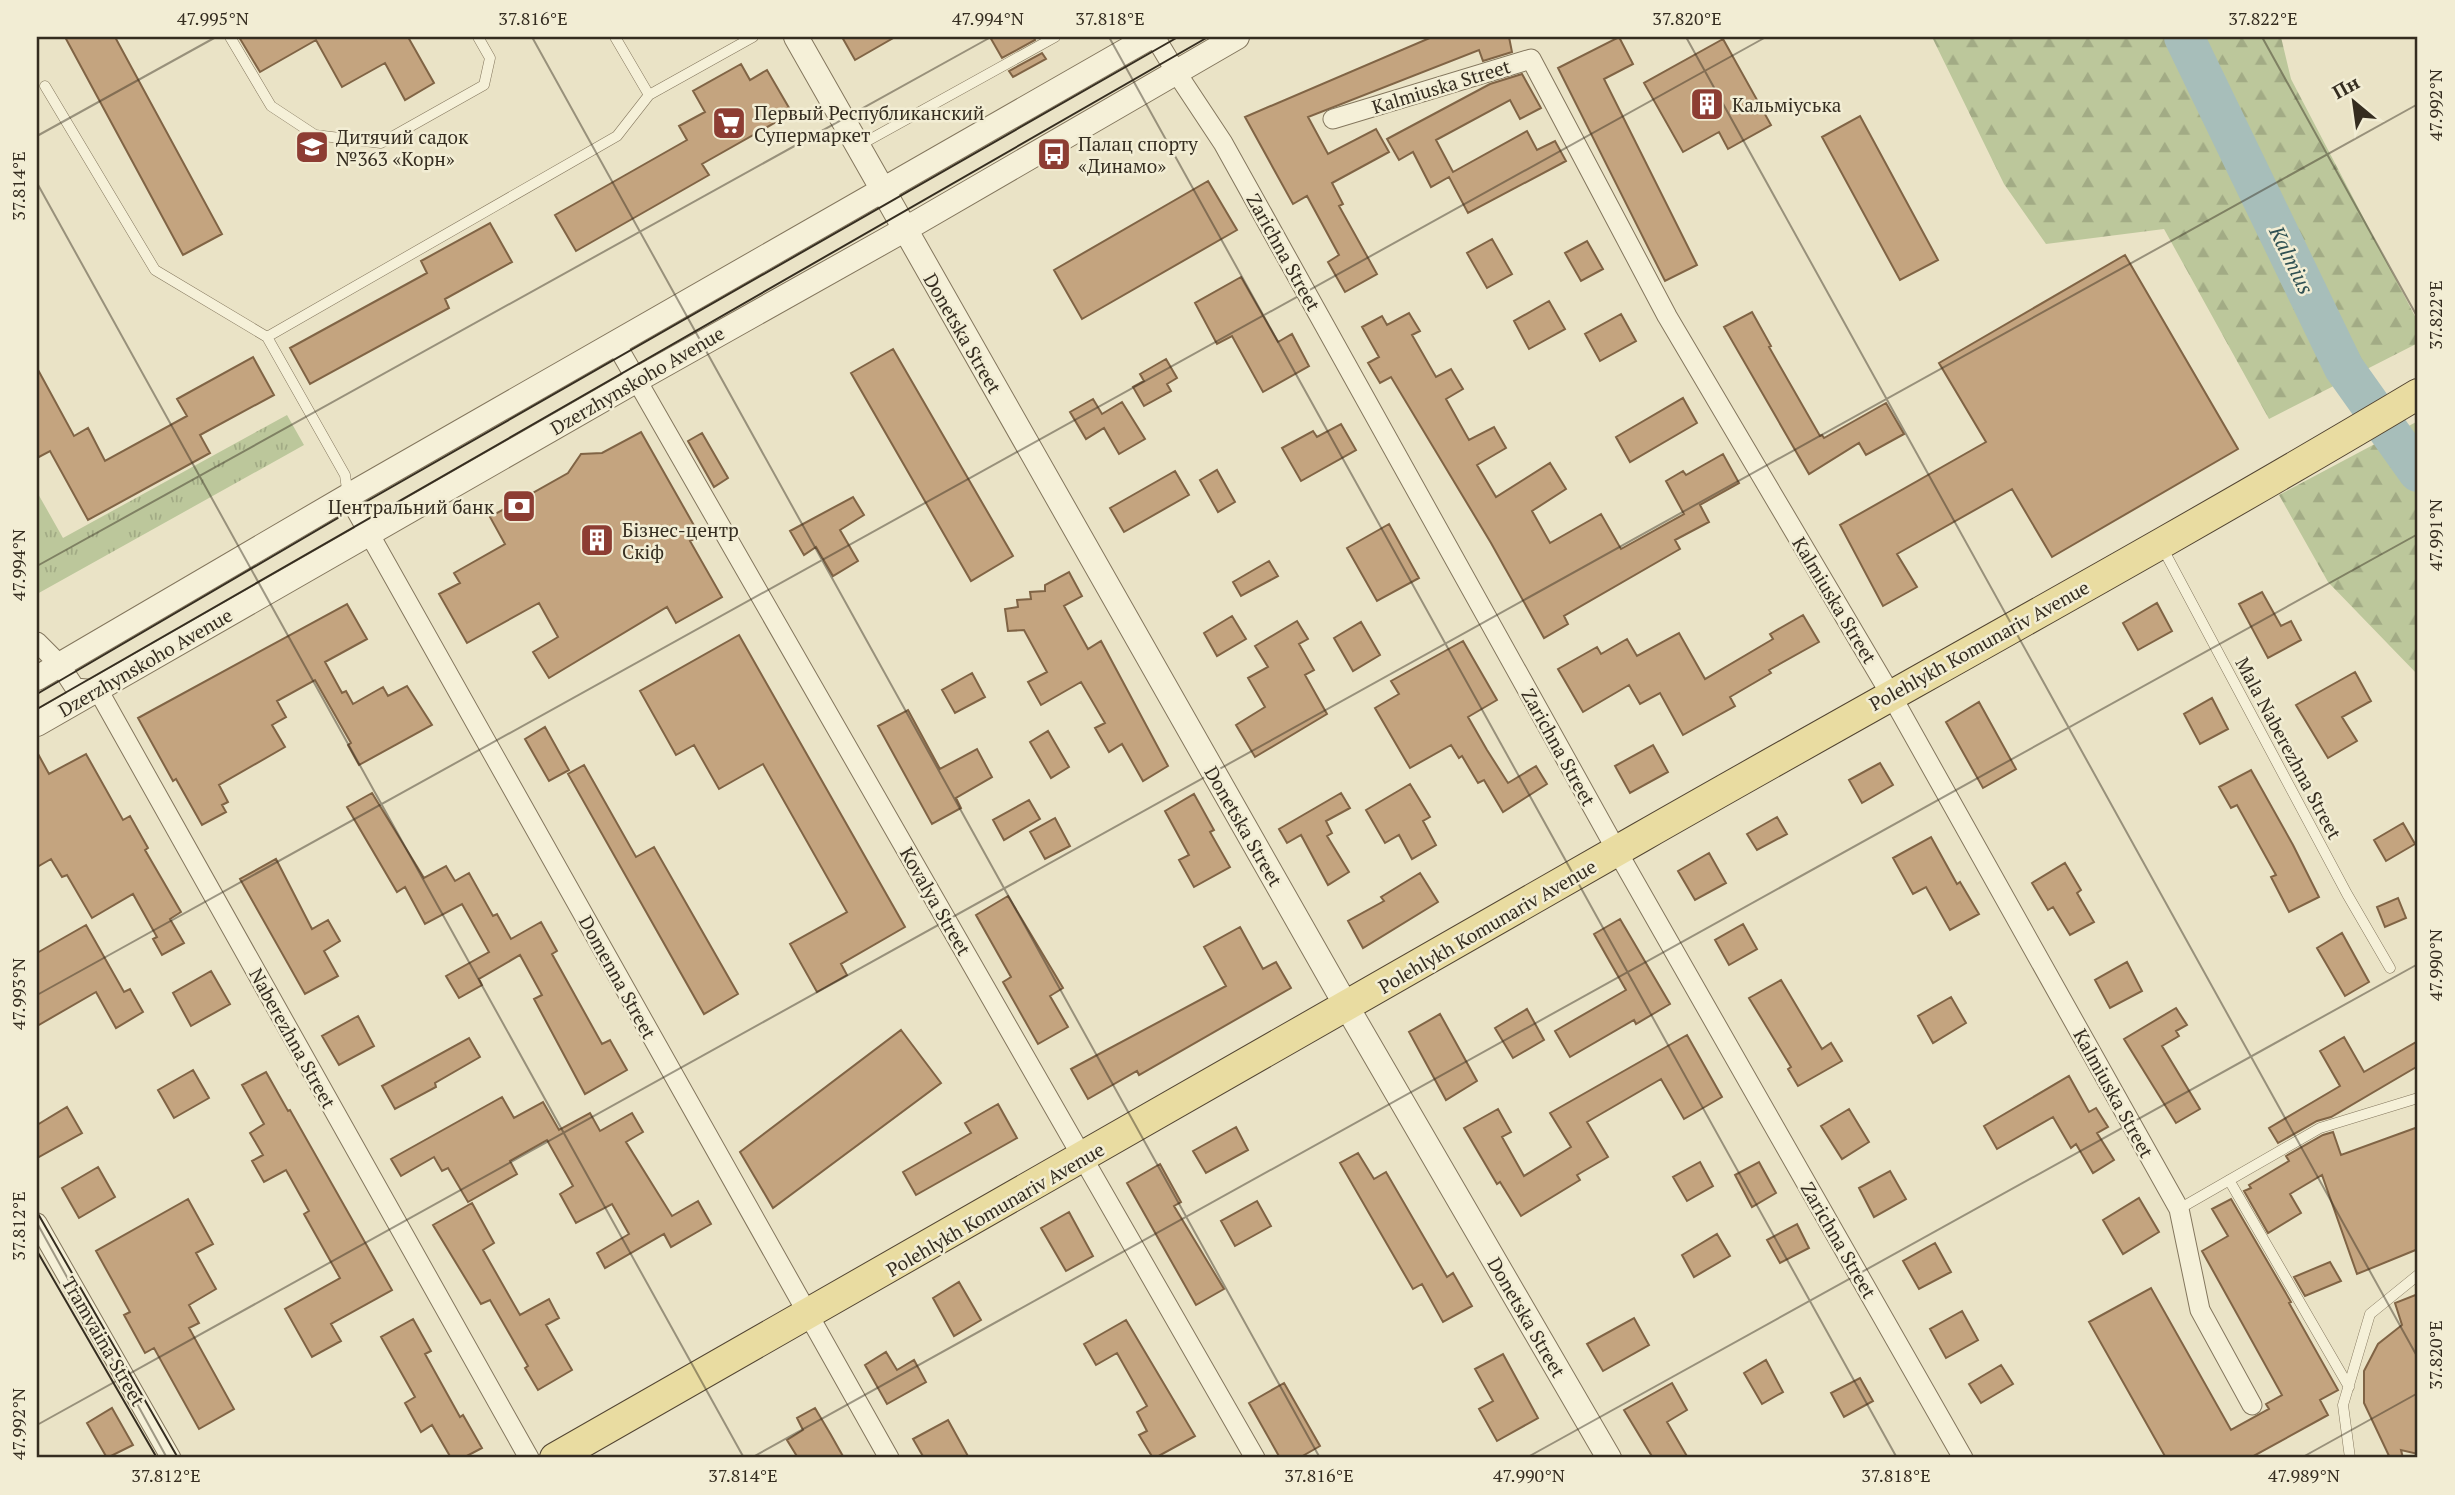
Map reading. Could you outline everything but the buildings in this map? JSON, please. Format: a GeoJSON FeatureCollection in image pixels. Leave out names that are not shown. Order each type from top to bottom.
{"type":"FeatureCollection","features":[{"type":"Feature","properties":{"kind":"main road","name":"Polehlykh Komunariv Avenue"},"geometry":{"type":"LineString","coordinates":[[555,1458],[808,1316],[1891,695],[2297,467],[2418,394]]}},
{"type":"Feature","properties":{"kind":"street"},"geometry":{"type":"LineString","coordinates":[[796,37],[882,191]]}},
{"type":"Feature","properties":{"kind":"street","name":"Zarichna Street"},"geometry":{"type":"LineString","coordinates":[[1152,37],[1223,143],[1617,851],[1963,1458]]}},
{"type":"Feature","properties":{"kind":"street","name":"Dzerzhynskoho Avenue"},"geometry":{"type":"LineString","coordinates":[[37,678],[348,496],[1152,37]]}},
{"type":"Feature","properties":{"kind":"street","name":"Dzerzhynskoho Avenue"},"geometry":{"type":"LineString","coordinates":[[37,724],[1237,37]]}},
{"type":"Feature","properties":{"kind":"street","name":"Kalmiuska Street"},"geometry":{"type":"LineString","coordinates":[[1333,118],[1531,59],[1667,316],[1891,695],[2179,1209],[2200,1310],[2252,1405]]}},
{"type":"Feature","properties":{"kind":"street","name":"Donetska Street"},"geometry":{"type":"LineString","coordinates":[[882,191],[1347,1007],[1609,1458]]}},
{"type":"Feature","properties":{"kind":"street","name":"Kovalya Street"},"geometry":{"type":"LineString","coordinates":[[616,344],[1255,1458]]}},
{"type":"Feature","properties":{"kind":"street","name":"Domenna Street"},"geometry":{"type":"LineString","coordinates":[[348,496],[889,1458]]}},
{"type":"Feature","properties":{"kind":"street"},"geometry":{"type":"LineString","coordinates":[[37,642],[60,665],[75,688],[98,690]]}},
{"type":"Feature","properties":{"kind":"street","name":"Naberezhna Street"},"geometry":{"type":"LineString","coordinates":[[98,690],[529,1458]]}},
{"type":"Feature","properties":{"kind":"street","name":"Tramvaina Street"},"geometry":{"type":"LineString","coordinates":[[37,1223],[171,1458]]}},
{"type":"Feature","properties":{"kind":"lane"},"geometry":{"type":"LineString","coordinates":[[230,37],[271,106],[315,135],[381,142],[484,85],[490,58],[478,37]]}},
{"type":"Feature","properties":{"kind":"lane"},"geometry":{"type":"LineString","coordinates":[[615,37],[649,95]]}},
{"type":"Feature","properties":{"kind":"lane"},"geometry":{"type":"LineString","coordinates":[[267,337],[617,136],[649,95],[753,37]]}},
{"type":"Feature","properties":{"kind":"lane"},"geometry":{"type":"LineString","coordinates":[[858,146],[1055,37]]}},
{"type":"Feature","properties":{"kind":"lane"},"geometry":{"type":"LineString","coordinates":[[45,86],[155,270],[267,337],[345,475],[348,496]]}},
{"type":"Feature","properties":{"kind":"lane","name":"Mala Naberezhna Street"},"geometry":{"type":"LineString","coordinates":[[2161,543],[2347,894],[2390,968]]}},
{"type":"Feature","properties":{"kind":"lane"},"geometry":{"type":"LineString","coordinates":[[2179,1209],[2320,1128],[2418,1098]]}},
{"type":"Feature","properties":{"kind":"lane"},"geometry":{"type":"LineString","coordinates":[[2229,1180],[2349,1387]]}},
{"type":"Feature","properties":{"kind":"lane"},"geometry":{"type":"LineString","coordinates":[[2350,1458],[2343,1405],[2370,1314],[2418,1275]]}},
{"type":"Feature","properties":{"kind":"green space"},"geometry":{"type":"Polygon","coordinates":[[[1932,37],[2281,37],[2291,79],[2418,322],[2418,343],[2269,419],[2164,229],[2046,244],[2004,184],[1932,37]]]}},
{"type":"Feature","properties":{"kind":"green space"},"geometry":{"type":"Polygon","coordinates":[[[287,415],[304,445],[37,594],[37,492],[63,538],[287,415]]]}},
{"type":"Feature","properties":{"kind":"green space"},"geometry":{"type":"Polygon","coordinates":[[[2418,421],[2418,675],[2328,582],[2279,495],[2418,421]]]}},
{"type":"Feature","properties":{"kind":"waterway","name":"Kalmius"},"geometry":{"type":"LineString","coordinates":[[2184,37],[2344,368],[2418,472]]}},
{"type":"Feature","properties":{"kind":"tram line"},"geometry":{"type":"LineString","coordinates":[[37,694],[355,508],[1178,37]]}},
{"type":"Feature","properties":{"kind":"tram line"},"geometry":{"type":"LineString","coordinates":[[37,709],[1208,37]]}},
{"type":"Feature","properties":{"kind":"tram line"},"geometry":{"type":"LineString","coordinates":[[37,1212],[178,1458]]}},
{"type":"Feature","properties":{"kind":"tram line"},"geometry":{"type":"LineString","coordinates":[[37,1251],[157,1458]]}},
{"type":"Feature","properties":{"kind":"place","name":"Кальміуська"},"geometry":{"type":"Point","coordinates":[1707,104]}},
{"type":"Feature","properties":{"kind":"place","name":"Первый Республиканский Супермаркет"},"geometry":{"type":"Point","coordinates":[729,123]}},
{"type":"Feature","properties":{"kind":"place","name":"Дитячий садок №363 «Корн»"},"geometry":{"type":"Point","coordinates":[312,147]}},
{"type":"Feature","properties":{"kind":"place","name":"Палац спорту «Динамо»"},"geometry":{"type":"Point","coordinates":[1054,154]}},
{"type":"Feature","properties":{"kind":"place","name":"Центральний банк"},"geometry":{"type":"Point","coordinates":[519,506]}},
{"type":"Feature","properties":{"kind":"place","name":"Бізнес-центр Скіф"},"geometry":{"type":"Point","coordinates":[597,540]}}]}
